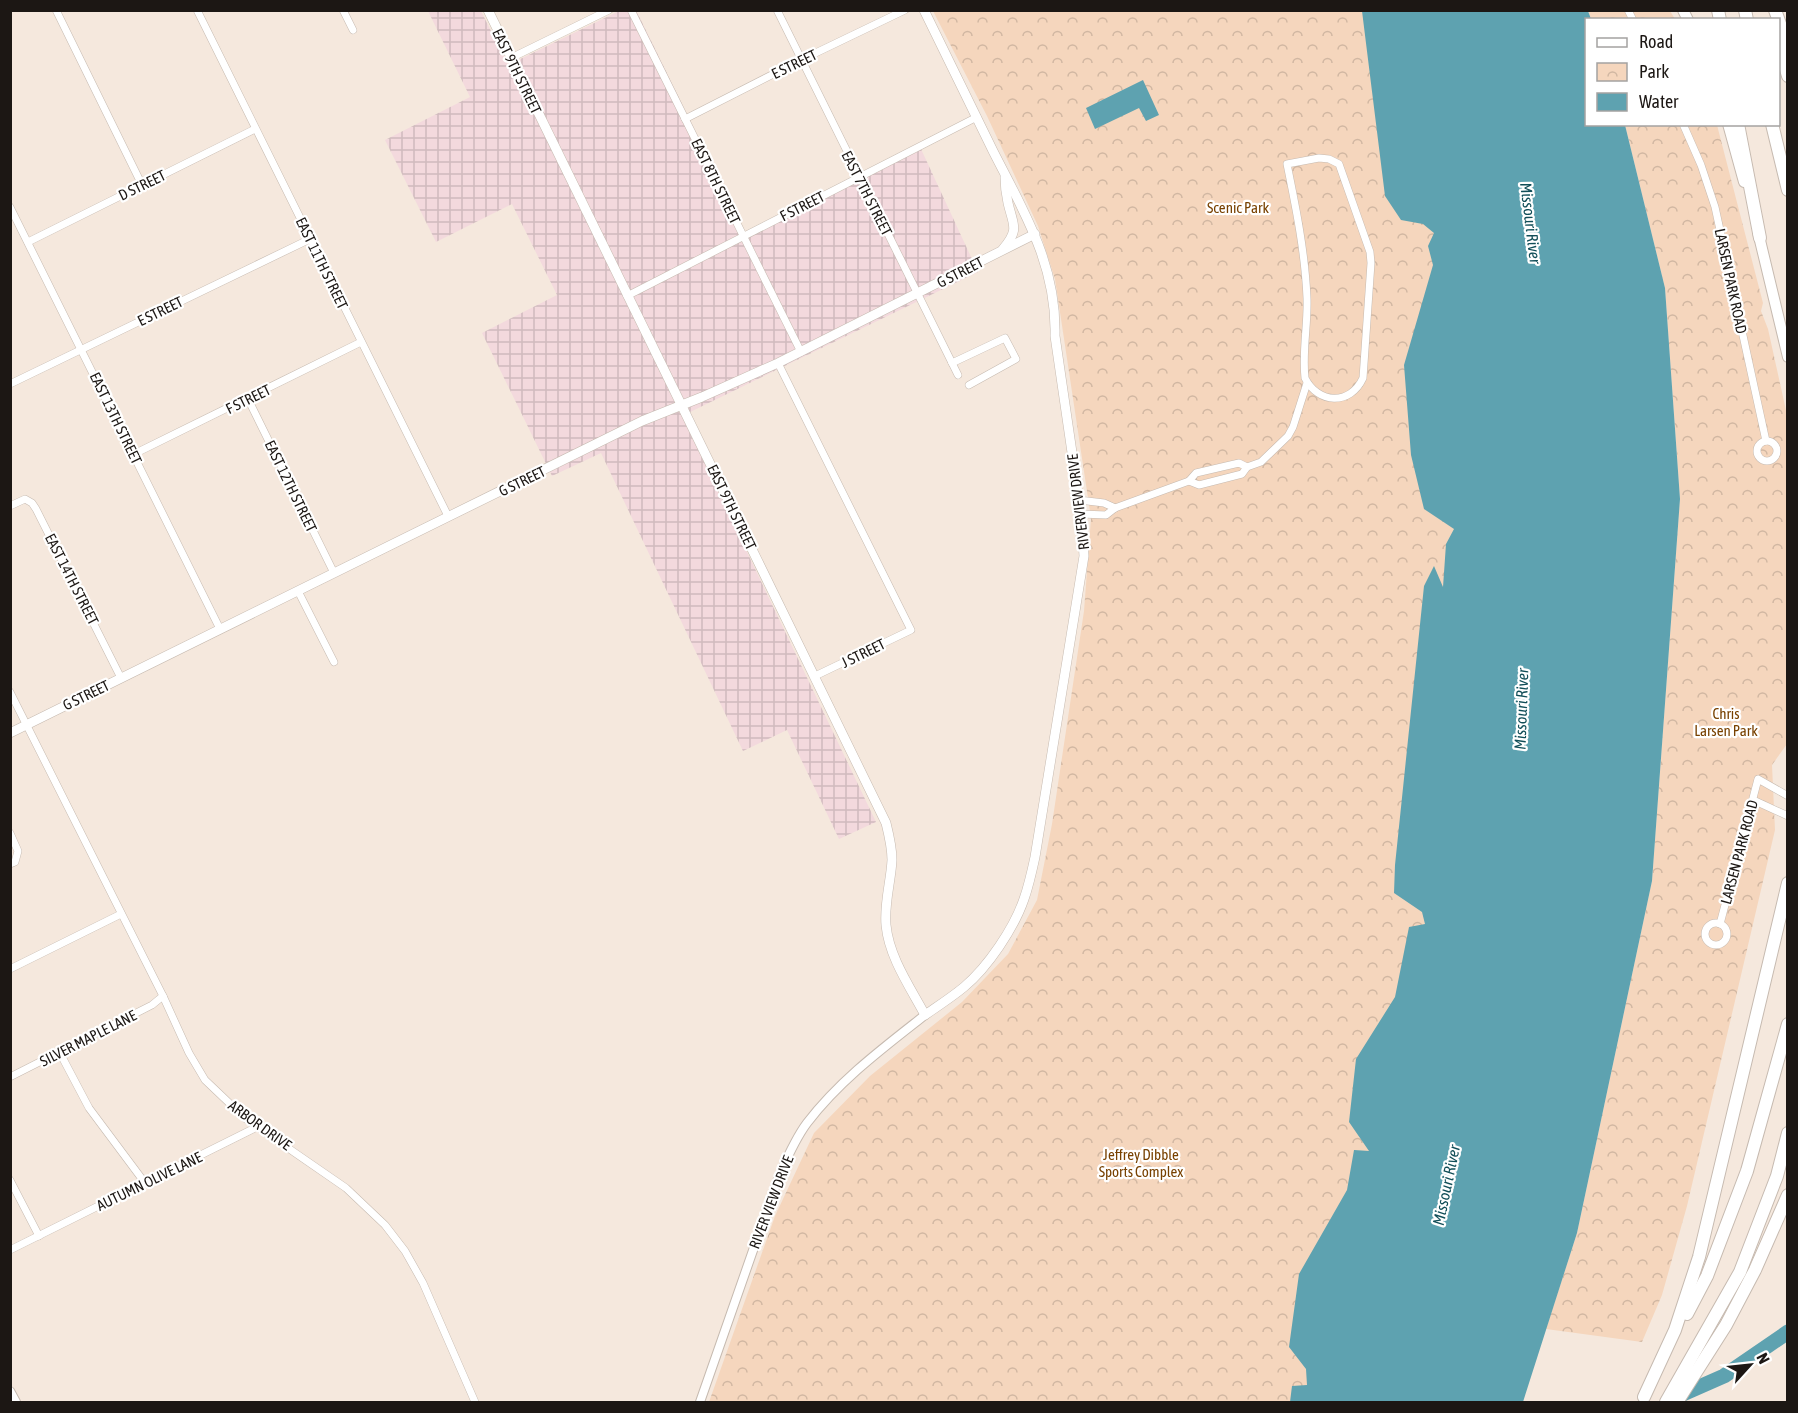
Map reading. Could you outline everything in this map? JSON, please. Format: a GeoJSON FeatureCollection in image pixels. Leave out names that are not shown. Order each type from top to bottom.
{"type":"FeatureCollection","features":[{"type":"Feature","properties":{"kind":"highway"},"geometry":{"type":"LineString","coordinates":[[1780,24],[1788,46]]}},
{"type":"Feature","properties":{"kind":"highway"},"geometry":{"type":"LineString","coordinates":[[1780,46],[1788,76]]}},
{"type":"Feature","properties":{"kind":"highway"},"geometry":{"type":"LineString","coordinates":[[1738,126],[1760,238]]}},
{"type":"Feature","properties":{"kind":"highway"},"geometry":{"type":"LineString","coordinates":[[1772,126],[1788,190]]}},
{"type":"Feature","properties":{"kind":"highway"},"geometry":{"type":"LineString","coordinates":[[1643,1400],[1675,1330],[1693,1277],[1788,883]]}},
{"type":"Feature","properties":{"kind":"highway"},"geometry":{"type":"LineString","coordinates":[[1643,1400],[1707,1276],[1747,1171],[1788,1024]]}},
{"type":"Feature","properties":{"kind":"highway"},"geometry":{"type":"LineString","coordinates":[[1666,1402],[1740,1272],[1777,1176],[1788,1133]]}},
{"type":"Feature","properties":{"kind":"highway"},"geometry":{"type":"LineString","coordinates":[[1677,1402],[1726,1326],[1755,1270],[1788,1196]]}},
{"type":"Feature","properties":{"kind":"main road","name":"EAST 9TH STREET"},"geometry":{"type":"LineString","coordinates":[[488,10],[886,823],[892,859],[886,927],[902,971],[925,1015]]}},
{"type":"Feature","properties":{"kind":"main road","name":"RIVERVIEW DRIVE"},"geometry":{"type":"LineString","coordinates":[[924,10],[1035,234],[1050,279],[1055,314],[1055,336],[1082,514],[1084,556],[1035,858],[1025,896],[1018,914],[998,947],[975,976],[964,987],[925,1015]]}},
{"type":"Feature","properties":{"kind":"main road"},"geometry":{"type":"LineString","coordinates":[[1729,126],[1760,238],[1788,357]]}},
{"type":"Feature","properties":{"kind":"main road"},"geometry":{"type":"LineString","coordinates":[[1000,252],[1012,238],[1014,226],[1004,172]]}},
{"type":"Feature","properties":{"kind":"main road","name":"G STREET"},"geometry":{"type":"LineString","coordinates":[[10,733],[642,421],[778,363],[1035,234]]}},
{"type":"Feature","properties":{"kind":"street"},"geometry":{"type":"LineString","coordinates":[[56,10],[142,185]]}},
{"type":"Feature","properties":{"kind":"street","name":"EAST 11TH STREET"},"geometry":{"type":"LineString","coordinates":[[197,10],[448,516]]}},
{"type":"Feature","properties":{"kind":"street"},"geometry":{"type":"LineString","coordinates":[[343,10],[353,30]]}},
{"type":"Feature","properties":{"kind":"street"},"geometry":{"type":"LineString","coordinates":[[511,58],[609,10]]}},
{"type":"Feature","properties":{"kind":"street","name":"EAST 8TH STREET"},"geometry":{"type":"LineString","coordinates":[[631,10],[801,352]]}},
{"type":"Feature","properties":{"kind":"street","name":"EAST 7TH STREET"},"geometry":{"type":"LineString","coordinates":[[777,10],[958,375]]}},
{"type":"Feature","properties":{"kind":"street","name":"E STREET"},"geometry":{"type":"LineString","coordinates":[[685,119],[905,10]]}},
{"type":"Feature","properties":{"kind":"street","name":"F STREET"},"geometry":{"type":"LineString","coordinates":[[627,296],[977,117]]}},
{"type":"Feature","properties":{"kind":"street","name":"LARSEN PARK ROAD"},"geometry":{"type":"LineString","coordinates":[[1684,126],[1701,165],[1715,207],[1766,441]]}},
{"type":"Feature","properties":{"kind":"street","name":"D STREET"},"geometry":{"type":"LineString","coordinates":[[28,242],[255,129]]}},
{"type":"Feature","properties":{"kind":"street"},"geometry":{"type":"LineString","coordinates":[[1189,481],[1199,485],[1242,474],[1247,467],[1261,462],[1288,436],[1293,427],[1307,383],[1304,368],[1307,314],[1300,226],[1287,164],[1319,158],[1329,159],[1339,164],[1370,252],[1366,364],[1359,386],[1338,399],[1323,397],[1307,383]]}},
{"type":"Feature","properties":{"kind":"street","name":"EAST 13TH STREET"},"geometry":{"type":"LineString","coordinates":[[10,207],[220,629]]}},
{"type":"Feature","properties":{"kind":"street","name":"E STREET"},"geometry":{"type":"LineString","coordinates":[[10,384],[310,239]]}},
{"type":"Feature","properties":{"kind":"street"},"geometry":{"type":"LineString","coordinates":[[952,363],[1005,338],[1016,359],[969,385]]}},
{"type":"Feature","properties":{"kind":"street","name":"F STREET"},"geometry":{"type":"LineString","coordinates":[[134,454],[361,342]]}},
{"type":"Feature","properties":{"kind":"street","name":"J STREET"},"geometry":{"type":"LineString","coordinates":[[778,363],[911,630],[815,676]]}},
{"type":"Feature","properties":{"kind":"street","name":"EAST 12TH STREET"},"geometry":{"type":"LineString","coordinates":[[248,399],[334,573]]}},
{"type":"Feature","properties":{"kind":"street"},"geometry":{"type":"LineString","coordinates":[[1082,514],[1106,514],[1114,508],[1189,481],[1196,473],[1239,463],[1247,467]]}},
{"type":"Feature","properties":{"kind":"street","name":"EAST 14TH STREET"},"geometry":{"type":"LineString","coordinates":[[10,506],[25,499],[36,508],[121,678]]}},
{"type":"Feature","properties":{"kind":"street"},"geometry":{"type":"LineString","coordinates":[[1079,500],[1104,503],[1114,508]]}},
{"type":"Feature","properties":{"kind":"street"},"geometry":{"type":"LineString","coordinates":[[298,591],[334,662]]}},
{"type":"Feature","properties":{"kind":"street","name":"ARBOR DRIVE"},"geometry":{"type":"LineString","coordinates":[[10,692],[163,996],[189,1053],[205,1080],[234,1109],[346,1188],[384,1225],[405,1251],[435,1307],[475,1402]]}},
{"type":"Feature","properties":{"kind":"street","name":"LARSEN PARK ROAD"},"geometry":{"type":"LineString","coordinates":[[1720,924],[1758,779],[1788,796]]}},
{"type":"Feature","properties":{"kind":"street"},"geometry":{"type":"LineString","coordinates":[[1753,800],[1788,816]]}},
{"type":"Feature","properties":{"kind":"street"},"geometry":{"type":"LineString","coordinates":[[10,833],[18,852],[15,862],[10,864]]}},
{"type":"Feature","properties":{"kind":"street"},"geometry":{"type":"LineString","coordinates":[[10,969],[121,914]]}},
{"type":"Feature","properties":{"kind":"street","name":"SILVER MAPLE LANE"},"geometry":{"type":"LineString","coordinates":[[10,1077],[152,1005],[163,996]]}},
{"type":"Feature","properties":{"kind":"street","name":"RIVER VIEW DRIVE"},"geometry":{"type":"LineString","coordinates":[[700,1402],[778,1176],[793,1146],[807,1124],[833,1093],[861,1066],[925,1015]]}},
{"type":"Feature","properties":{"kind":"street"},"geometry":{"type":"LineString","coordinates":[[60,1053],[89,1108],[145,1183]]}},
{"type":"Feature","properties":{"kind":"street","name":"AUTUMN OLIVE LANE"},"geometry":{"type":"LineString","coordinates":[[10,1250],[259,1126]]}},
{"type":"Feature","properties":{"kind":"street"},"geometry":{"type":"LineString","coordinates":[[10,1180],[39,1236]]}},
{"type":"Feature","properties":{"kind":"street"},"geometry":{"type":"LineString","coordinates":[[10,1391],[16,1402]]}},
{"type":"Feature","properties":{"kind":"shaded area"},"geometry":{"type":"Polygon","coordinates":[[[636,10],[747,237],[921,149],[978,272],[682,416],[876,822],[839,839],[787,730],[743,751],[601,453],[552,476],[482,333],[557,295],[512,204],[436,242],[385,140],[470,97],[428,11],[481,11],[508,65],[619,11],[636,10]]]}},
{"type":"Feature","properties":{"kind":"green space"},"geometry":{"type":"Polygon","coordinates":[[[933,11],[1399,11],[1488,468],[1435,896],[1318,1402],[709,1402],[775,1216],[814,1133],[870,1076],[962,1002],[1008,954],[1037,900],[1052,824],[1084,611],[1091,518],[1055,279],[1038,226],[987,116],[933,11]]]}},
{"type":"Feature","properties":{"kind":"green space"},"geometry":{"type":"Polygon","coordinates":[[[1588,11],[1670,11],[1674,18],[1591,18],[1588,11]]]}},
{"type":"Feature","properties":{"kind":"green space","name":"Chris Larsen Park"},"geometry":{"type":"Polygon","coordinates":[[[1625,126],[1717,126],[1763,303],[1761,311],[1768,329],[1787,415],[1787,744],[1772,765],[1775,830],[1687,1206],[1662,1295],[1642,1342],[1546,1329],[1577,1233],[1652,881],[1680,499],[1665,288],[1625,126]]]}},
{"type":"Feature","properties":{"kind":"water","name":"Missouri River"},"geometry":{"type":"Polygon","coordinates":[[[1362,11],[1588,11],[1591,18],[1585,18],[1585,126],[1625,126],[1665,288],[1680,499],[1652,881],[1577,1233],[1523,1402],[1290,1402],[1292,1386],[1307,1385],[1306,1369],[1289,1347],[1299,1274],[1347,1190],[1354,1150],[1369,1151],[1349,1122],[1356,1059],[1395,997],[1409,927],[1425,924],[1422,912],[1394,893],[1395,865],[1424,586],[1434,566],[1443,587],[1446,544],[1454,529],[1424,509],[1411,455],[1404,365],[1433,265],[1428,246],[1434,233],[1423,224],[1401,220],[1385,196],[1362,11]]]}},
{"type":"Feature","properties":{"kind":"water"},"geometry":{"type":"Polygon","coordinates":[[[1143,80],[1159,115],[1146,121],[1139,108],[1095,129],[1086,108],[1143,80]]]}},
{"type":"Feature","properties":{"kind":"waterway"},"geometry":{"type":"LineString","coordinates":[[1674,1398],[1724,1376],[1788,1332]]}},
{"type":"Feature","properties":{"kind":"park label","name":"Scenic Park"},"geometry":{"type":"Point","coordinates":[1238,207]}},
{"type":"Feature","properties":{"kind":"park label","name":"Jeffrey Dibble Sports Complex"},"geometry":{"type":"Point","coordinates":[1141,1162]}}]}
